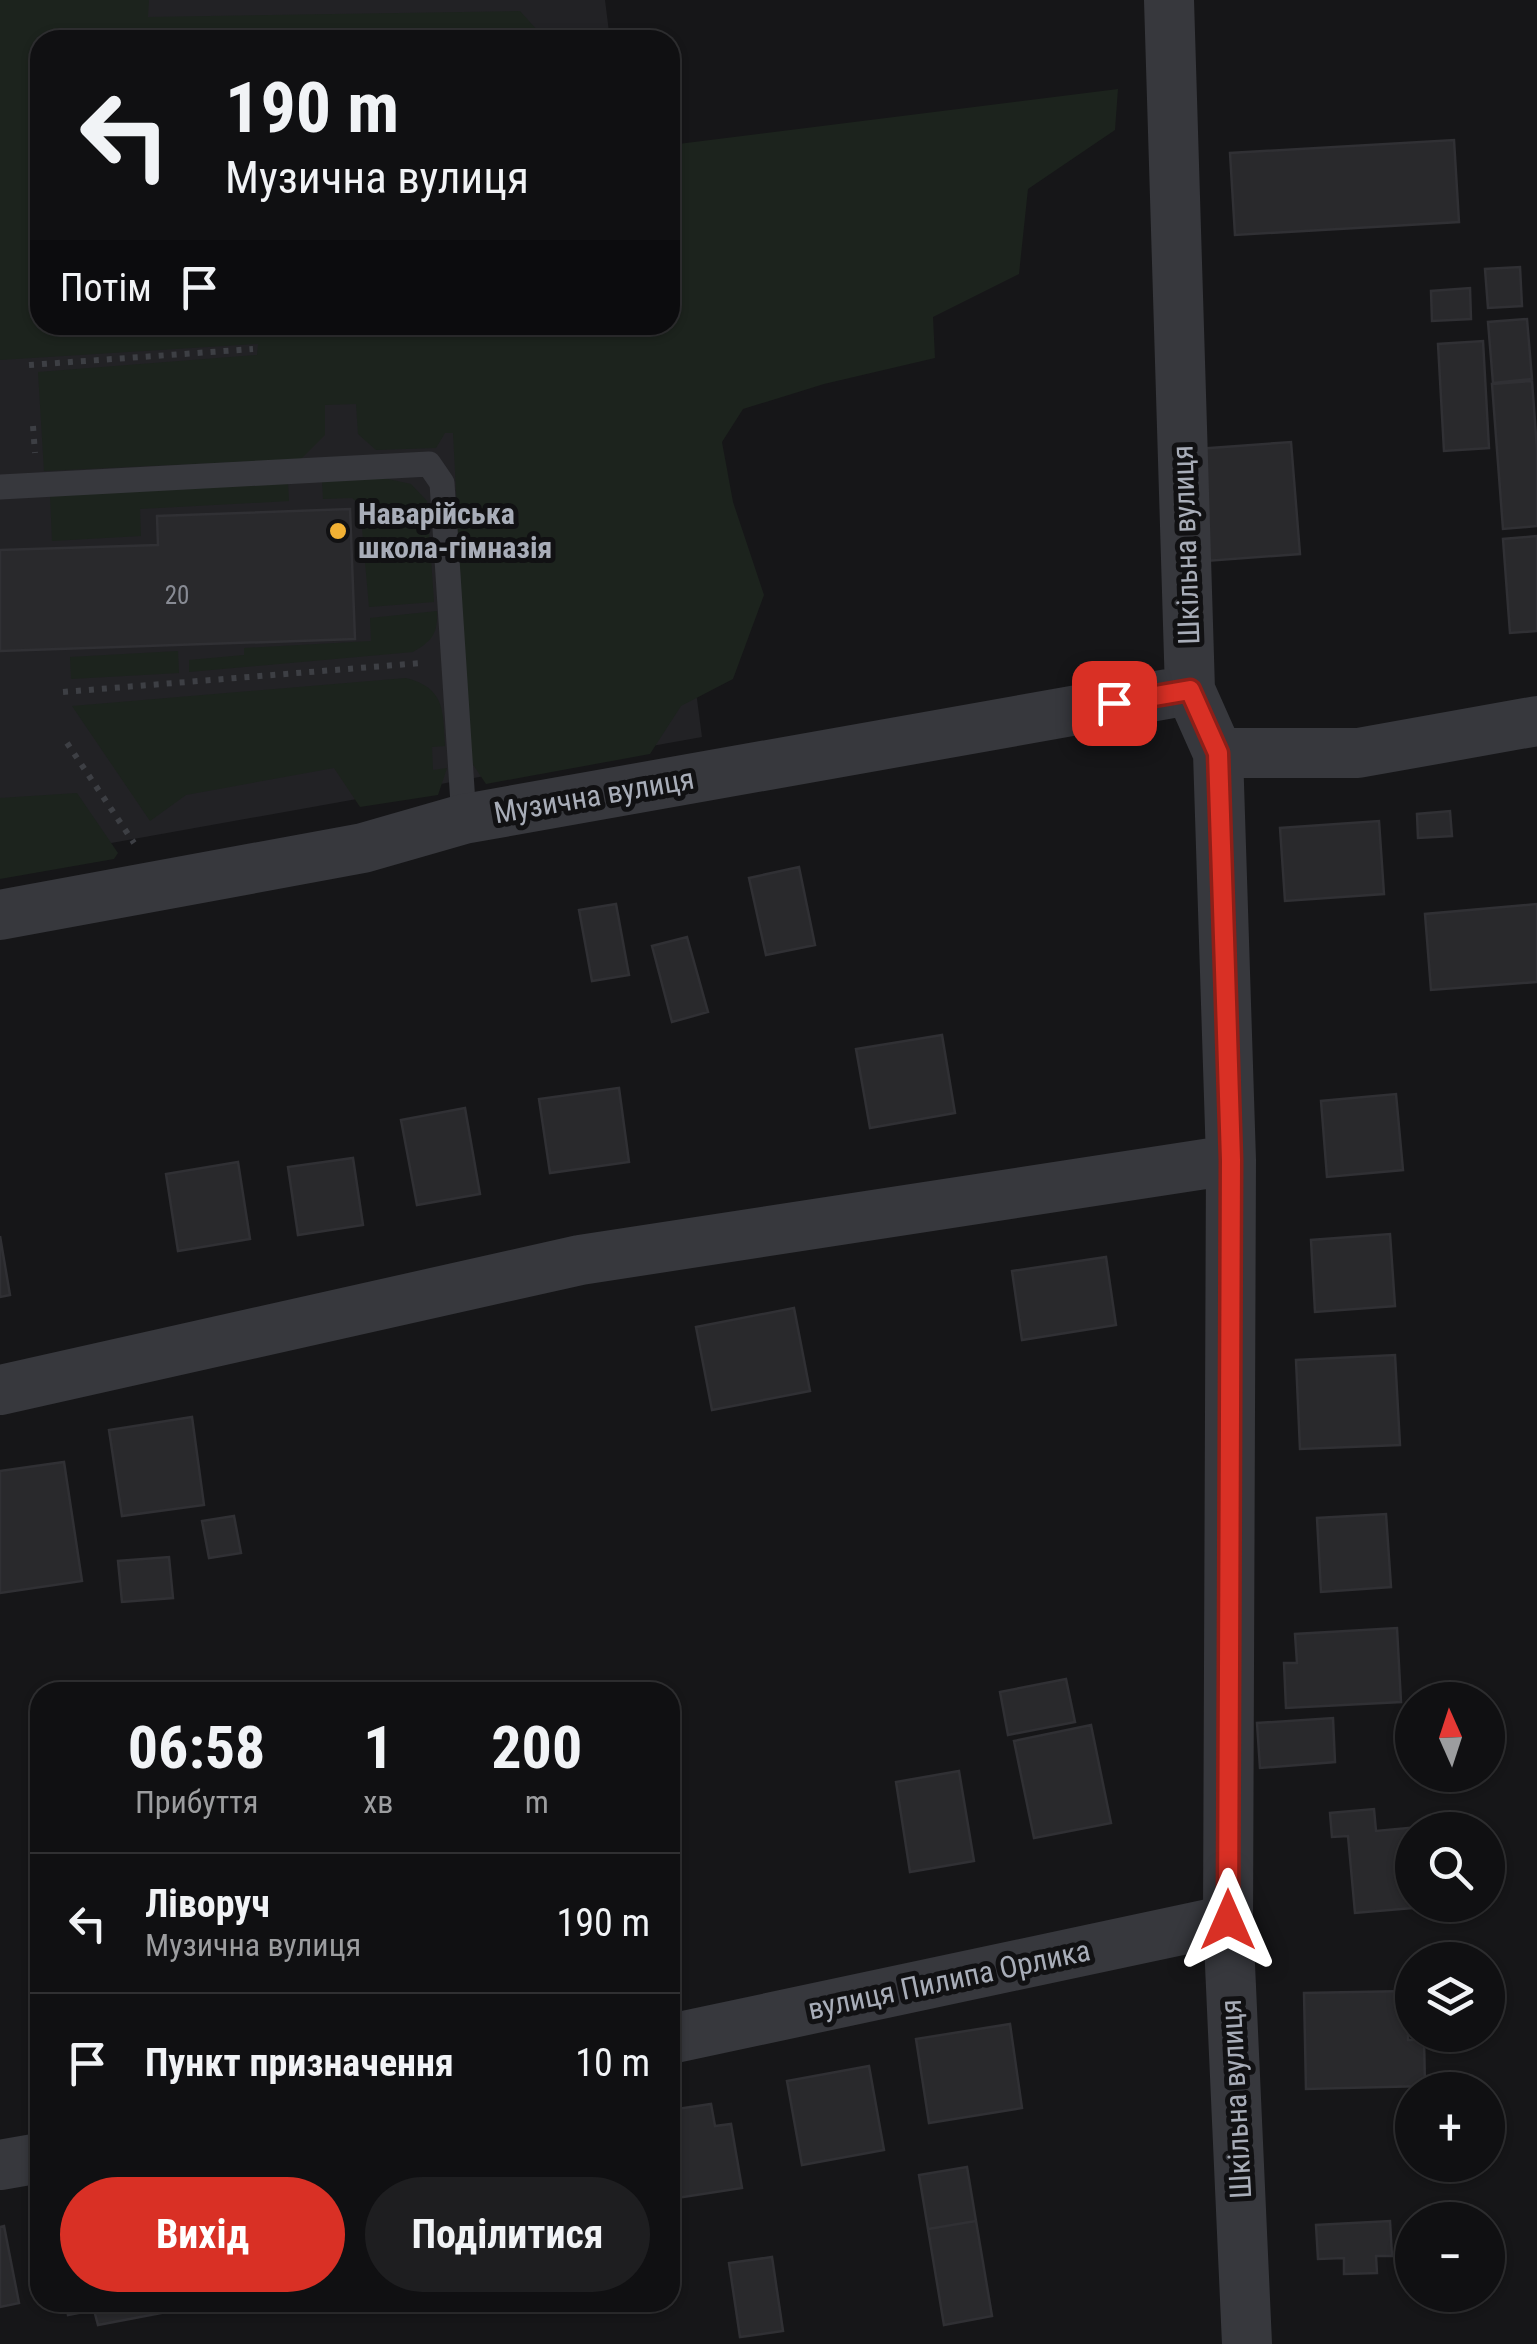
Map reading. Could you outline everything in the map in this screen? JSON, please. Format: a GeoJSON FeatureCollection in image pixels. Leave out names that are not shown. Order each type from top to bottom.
{"type":"FeatureCollection","features":[{"type":"Feature","properties":{"kind":"street","name":"Шкільна вулиця"},"geometry":{"type":"LineString","coordinates":[[1169,0],[1190,690],[1218,753],[1231,1160],[1228,1920],[1246,2344]]}},
{"type":"Feature","properties":{"kind":"street","name":"Музична вулиця"},"geometry":{"type":"LineString","coordinates":[[0,915],[363,848],[464,819],[1190,690]]}},
{"type":"Feature","properties":{"kind":"street"},"geometry":{"type":"LineString","coordinates":[[1218,753],[1358,754],[1537,720]]}},
{"type":"Feature","properties":{"kind":"street"},"geometry":{"type":"LineString","coordinates":[[0,1390],[580,1260],[1231,1160]]}},
{"type":"Feature","properties":{"kind":"street","name":"вулиця Пилипа Орлика"},"geometry":{"type":"LineString","coordinates":[[680,2037],[1228,1920]]}},
{"type":"Feature","properties":{"kind":"street"},"geometry":{"type":"LineString","coordinates":[[0,2165],[30,2160]]}},
{"type":"Feature","properties":{"kind":"lane"},"geometry":{"type":"LineString","coordinates":[[0,486],[430,464],[442,482],[464,819]]}},
{"type":"Feature","properties":{"kind":"path"},"geometry":{"type":"LineString","coordinates":[[29,366],[253,349]]}},
{"type":"Feature","properties":{"kind":"path"},"geometry":{"type":"LineString","coordinates":[[63,692],[452,660]]}},
{"type":"Feature","properties":{"kind":"path"},"geometry":{"type":"LineString","coordinates":[[67,744],[136,847],[143,888]]}},
{"type":"Feature","properties":{"kind":"shaded area","name":"Наварійська школа-гімназія"},"geometry":{"type":"Polygon","coordinates":[[[0,0],[605,0],[609,30],[30,30],[30,335],[649,335],[702,737],[0,863],[0,0]]]}},
{"type":"Feature","properties":{"kind":"shaded area"},"geometry":{"type":"Polygon","coordinates":[[[0,0],[149,0],[148,17],[520,11],[537,30],[30,30],[30,335],[680,335],[680,144],[1118,89],[1115,130],[1028,189],[1019,274],[933,317],[935,358],[824,384],[743,409],[722,442],[733,502],[764,595],[733,679],[681,706],[650,754],[486,784],[470,760],[453,433],[445,433],[436,448],[376,450],[358,434],[356,404],[325,405],[325,435],[301,459],[44,471],[38,372],[257,355],[258,344],[0,360],[0,0]]]}},
{"type":"Feature","properties":{"kind":"shaded area"},"geometry":{"type":"Polygon","coordinates":[[[379,477],[411,484],[427,501],[434,602],[369,607],[360,505],[352,498],[323,499],[322,480],[379,477]]]}},
{"type":"Feature","properties":{"kind":"shaded area"},"geometry":{"type":"Polygon","coordinates":[[[288,483],[289,501],[140,509],[141,536],[52,541],[50,495],[288,483]]]}},
{"type":"Feature","properties":{"kind":"shaded area"},"geometry":{"type":"Polygon","coordinates":[[[437,611],[432,636],[413,652],[189,672],[189,660],[244,655],[244,648],[371,641],[370,618],[437,611]]]}},
{"type":"Feature","properties":{"kind":"shaded area"},"geometry":{"type":"Polygon","coordinates":[[[178,651],[179,673],[71,679],[70,657],[178,651]]]}},
{"type":"Feature","properties":{"kind":"shaded area"},"geometry":{"type":"Polygon","coordinates":[[[406,678],[435,694],[442,711],[445,746],[432,747],[433,770],[447,768],[438,795],[360,807],[334,768],[186,795],[150,821],[72,706],[406,678]]]}},
{"type":"Feature","properties":{"kind":"shaded area"},"geometry":{"type":"Polygon","coordinates":[[[77,793],[118,853],[114,859],[0,879],[0,798],[77,793]]]}},
{"type":"Feature","properties":{"kind":"building"},"geometry":{"type":"Polygon","coordinates":[[[1454,140],[1459,222],[1235,235],[1230,153],[1454,140]]]}},
{"type":"Feature","properties":{"kind":"building"},"geometry":{"type":"Polygon","coordinates":[[[1520,267],[1522,306],[1488,308],[1485,269],[1520,267]]]}},
{"type":"Feature","properties":{"kind":"building"},"geometry":{"type":"Polygon","coordinates":[[[1470,288],[1471,319],[1432,321],[1431,291],[1470,288]]]}},
{"type":"Feature","properties":{"kind":"building"},"geometry":{"type":"Polygon","coordinates":[[[1527,319],[1532,379],[1493,383],[1488,322],[1527,319]]]}},
{"type":"Feature","properties":{"kind":"building"},"geometry":{"type":"Polygon","coordinates":[[[1483,341],[1489,448],[1444,451],[1438,344],[1483,341]]]}},
{"type":"Feature","properties":{"kind":"building"},"geometry":{"type":"Polygon","coordinates":[[[1532,381],[1537,526],[1503,529],[1492,384],[1532,381]]]}},
{"type":"Feature","properties":{"kind":"building"},"geometry":{"type":"Polygon","coordinates":[[[1291,442],[1300,554],[1206,561],[1197,449],[1291,442]]]}},
{"type":"Feature","properties":{"kind":"building"},"geometry":{"type":"Polygon","coordinates":[[[350,509],[355,639],[0,651],[0,550],[158,545],[157,516],[350,509]]]}},
{"type":"Feature","properties":{"kind":"building"},"geometry":{"type":"Polygon","coordinates":[[[1537,536],[1537,631],[1510,633],[1503,539],[1537,536]]]}},
{"type":"Feature","properties":{"kind":"building"},"geometry":{"type":"Polygon","coordinates":[[[1450,811],[1452,836],[1418,838],[1417,814],[1450,811]]]}},
{"type":"Feature","properties":{"kind":"building"},"geometry":{"type":"Polygon","coordinates":[[[1379,821],[1384,894],[1285,901],[1280,828],[1379,821]]]}},
{"type":"Feature","properties":{"kind":"building"},"geometry":{"type":"Polygon","coordinates":[[[799,867],[815,945],[766,955],[749,878],[799,867]]]}},
{"type":"Feature","properties":{"kind":"building"},"geometry":{"type":"Polygon","coordinates":[[[616,904],[629,975],[592,981],[579,910],[616,904]]]}},
{"type":"Feature","properties":{"kind":"building"},"geometry":{"type":"Polygon","coordinates":[[[1537,904],[1537,982],[1431,990],[1425,914],[1537,904]]]}},
{"type":"Feature","properties":{"kind":"building"},"geometry":{"type":"Polygon","coordinates":[[[687,937],[708,1012],[672,1022],[652,946],[687,937]]]}},
{"type":"Feature","properties":{"kind":"building"},"geometry":{"type":"Polygon","coordinates":[[[942,1035],[955,1113],[870,1128],[856,1049],[942,1035]]]}},
{"type":"Feature","properties":{"kind":"building"},"geometry":{"type":"Polygon","coordinates":[[[619,1088],[629,1162],[550,1173],[539,1099],[619,1088]]]}},
{"type":"Feature","properties":{"kind":"building"},"geometry":{"type":"Polygon","coordinates":[[[1396,1094],[1403,1170],[1327,1177],[1321,1101],[1396,1094]]]}},
{"type":"Feature","properties":{"kind":"building"},"geometry":{"type":"Polygon","coordinates":[[[465,1108],[480,1194],[417,1205],[401,1120],[465,1108]]]}},
{"type":"Feature","properties":{"kind":"building"},"geometry":{"type":"Polygon","coordinates":[[[353,1158],[363,1225],[298,1235],[288,1167],[353,1158]]]}},
{"type":"Feature","properties":{"kind":"building"},"geometry":{"type":"Polygon","coordinates":[[[238,1162],[250,1239],[178,1251],[166,1174],[238,1162]]]}},
{"type":"Feature","properties":{"kind":"building"},"geometry":{"type":"Polygon","coordinates":[[[1390,1234],[1395,1306],[1315,1312],[1311,1240],[1390,1234]]]}},
{"type":"Feature","properties":{"kind":"building"},"geometry":{"type":"Polygon","coordinates":[[[0,1236],[10,1295],[0,1297],[0,1236]]]}},
{"type":"Feature","properties":{"kind":"building"},"geometry":{"type":"Polygon","coordinates":[[[1106,1257],[1116,1325],[1022,1340],[1012,1271],[1106,1257]]]}},
{"type":"Feature","properties":{"kind":"building"},"geometry":{"type":"Polygon","coordinates":[[[794,1308],[810,1391],[712,1410],[696,1327],[794,1308]]]}},
{"type":"Feature","properties":{"kind":"building"},"geometry":{"type":"Polygon","coordinates":[[[1395,1355],[1400,1445],[1300,1449],[1296,1360],[1395,1355]]]}},
{"type":"Feature","properties":{"kind":"building"},"geometry":{"type":"Polygon","coordinates":[[[192,1417],[204,1505],[122,1516],[109,1430],[192,1417]]]}},
{"type":"Feature","properties":{"kind":"building"},"geometry":{"type":"Polygon","coordinates":[[[64,1462],[82,1581],[0,1593],[0,1471],[64,1462]]]}},
{"type":"Feature","properties":{"kind":"building"},"geometry":{"type":"Polygon","coordinates":[[[1386,1514],[1391,1587],[1321,1592],[1317,1518],[1386,1514]]]}},
{"type":"Feature","properties":{"kind":"building"},"geometry":{"type":"Polygon","coordinates":[[[234,1516],[241,1553],[209,1558],[202,1521],[234,1516]]]}},
{"type":"Feature","properties":{"kind":"building"},"geometry":{"type":"Polygon","coordinates":[[[169,1557],[173,1598],[122,1602],[118,1561],[169,1557]]]}},
{"type":"Feature","properties":{"kind":"building"},"geometry":{"type":"Polygon","coordinates":[[[1397,1628],[1400,1682],[1395,1682],[1395,1702],[1286,1708],[1284,1663],[1297,1663],[1295,1634],[1397,1628]]]}},
{"type":"Feature","properties":{"kind":"building"},"geometry":{"type":"Polygon","coordinates":[[[1066,1679],[1075,1722],[1008,1735],[1000,1692],[1066,1679]]]}},
{"type":"Feature","properties":{"kind":"building"},"geometry":{"type":"Polygon","coordinates":[[[1333,1718],[1335,1762],[1260,1768],[1257,1723],[1333,1718]]]}},
{"type":"Feature","properties":{"kind":"building"},"geometry":{"type":"Polygon","coordinates":[[[1091,1725],[1111,1823],[1034,1838],[1014,1741],[1091,1725]]]}},
{"type":"Feature","properties":{"kind":"building"},"geometry":{"type":"Polygon","coordinates":[[[959,1771],[974,1861],[910,1872],[896,1782],[959,1771]]]}},
{"type":"Feature","properties":{"kind":"building"},"geometry":{"type":"Polygon","coordinates":[[[1374,1809],[1376,1831],[1395,1829],[1395,1910],[1355,1913],[1348,1836],[1332,1837],[1330,1813],[1374,1809]]]}},
{"type":"Feature","properties":{"kind":"building"},"geometry":{"type":"Polygon","coordinates":[[[1395,1991],[1395,2052],[1424,2052],[1425,2072],[1395,2072],[1395,2087],[1306,2089],[1304,1993],[1395,1991]]]}},
{"type":"Feature","properties":{"kind":"building"},"geometry":{"type":"Polygon","coordinates":[[[1010,2024],[1022,2108],[929,2123],[916,2039],[1010,2024]]]}},
{"type":"Feature","properties":{"kind":"building"},"geometry":{"type":"Polygon","coordinates":[[[869,2066],[884,2150],[802,2165],[787,2081],[869,2066]]]}},
{"type":"Feature","properties":{"kind":"building"},"geometry":{"type":"Polygon","coordinates":[[[711,2104],[715,2126],[731,2124],[742,2188],[680,2197],[680,2109],[711,2104]]]}},
{"type":"Feature","properties":{"kind":"building"},"geometry":{"type":"Polygon","coordinates":[[[967,2167],[976,2221],[928,2229],[919,2175],[967,2167]]]}},
{"type":"Feature","properties":{"kind":"building"},"geometry":{"type":"Polygon","coordinates":[[[976,2221],[992,2316],[944,2325],[928,2229],[976,2221]]]}},
{"type":"Feature","properties":{"kind":"building"},"geometry":{"type":"Polygon","coordinates":[[[1390,2221],[1392,2256],[1376,2256],[1377,2273],[1344,2274],[1344,2258],[1318,2259],[1316,2225],[1390,2221]]]}},
{"type":"Feature","properties":{"kind":"building"},"geometry":{"type":"Polygon","coordinates":[[[4,2226],[19,2303],[0,2307],[0,2227],[4,2226]]]}},
{"type":"Feature","properties":{"kind":"building"},"geometry":{"type":"Polygon","coordinates":[[[772,2257],[783,2331],[740,2337],[729,2263],[772,2257]]]}},
{"type":"Feature","properties":{"kind":"building"},"geometry":{"type":"Polygon","coordinates":[[[95,2312],[166,2312],[98,2325],[95,2312]]]}},
{"type":"Feature","properties":{"kind":"place","name":"Наварійська школа-гімназія"},"geometry":{"type":"Point","coordinates":[338,531]}},
{"type":"Feature","properties":{"kind":"route"},"geometry":{"type":"LineString","coordinates":[[1114,703],[1190,690],[1218,753],[1231,1160],[1228,1920]]}}]}
